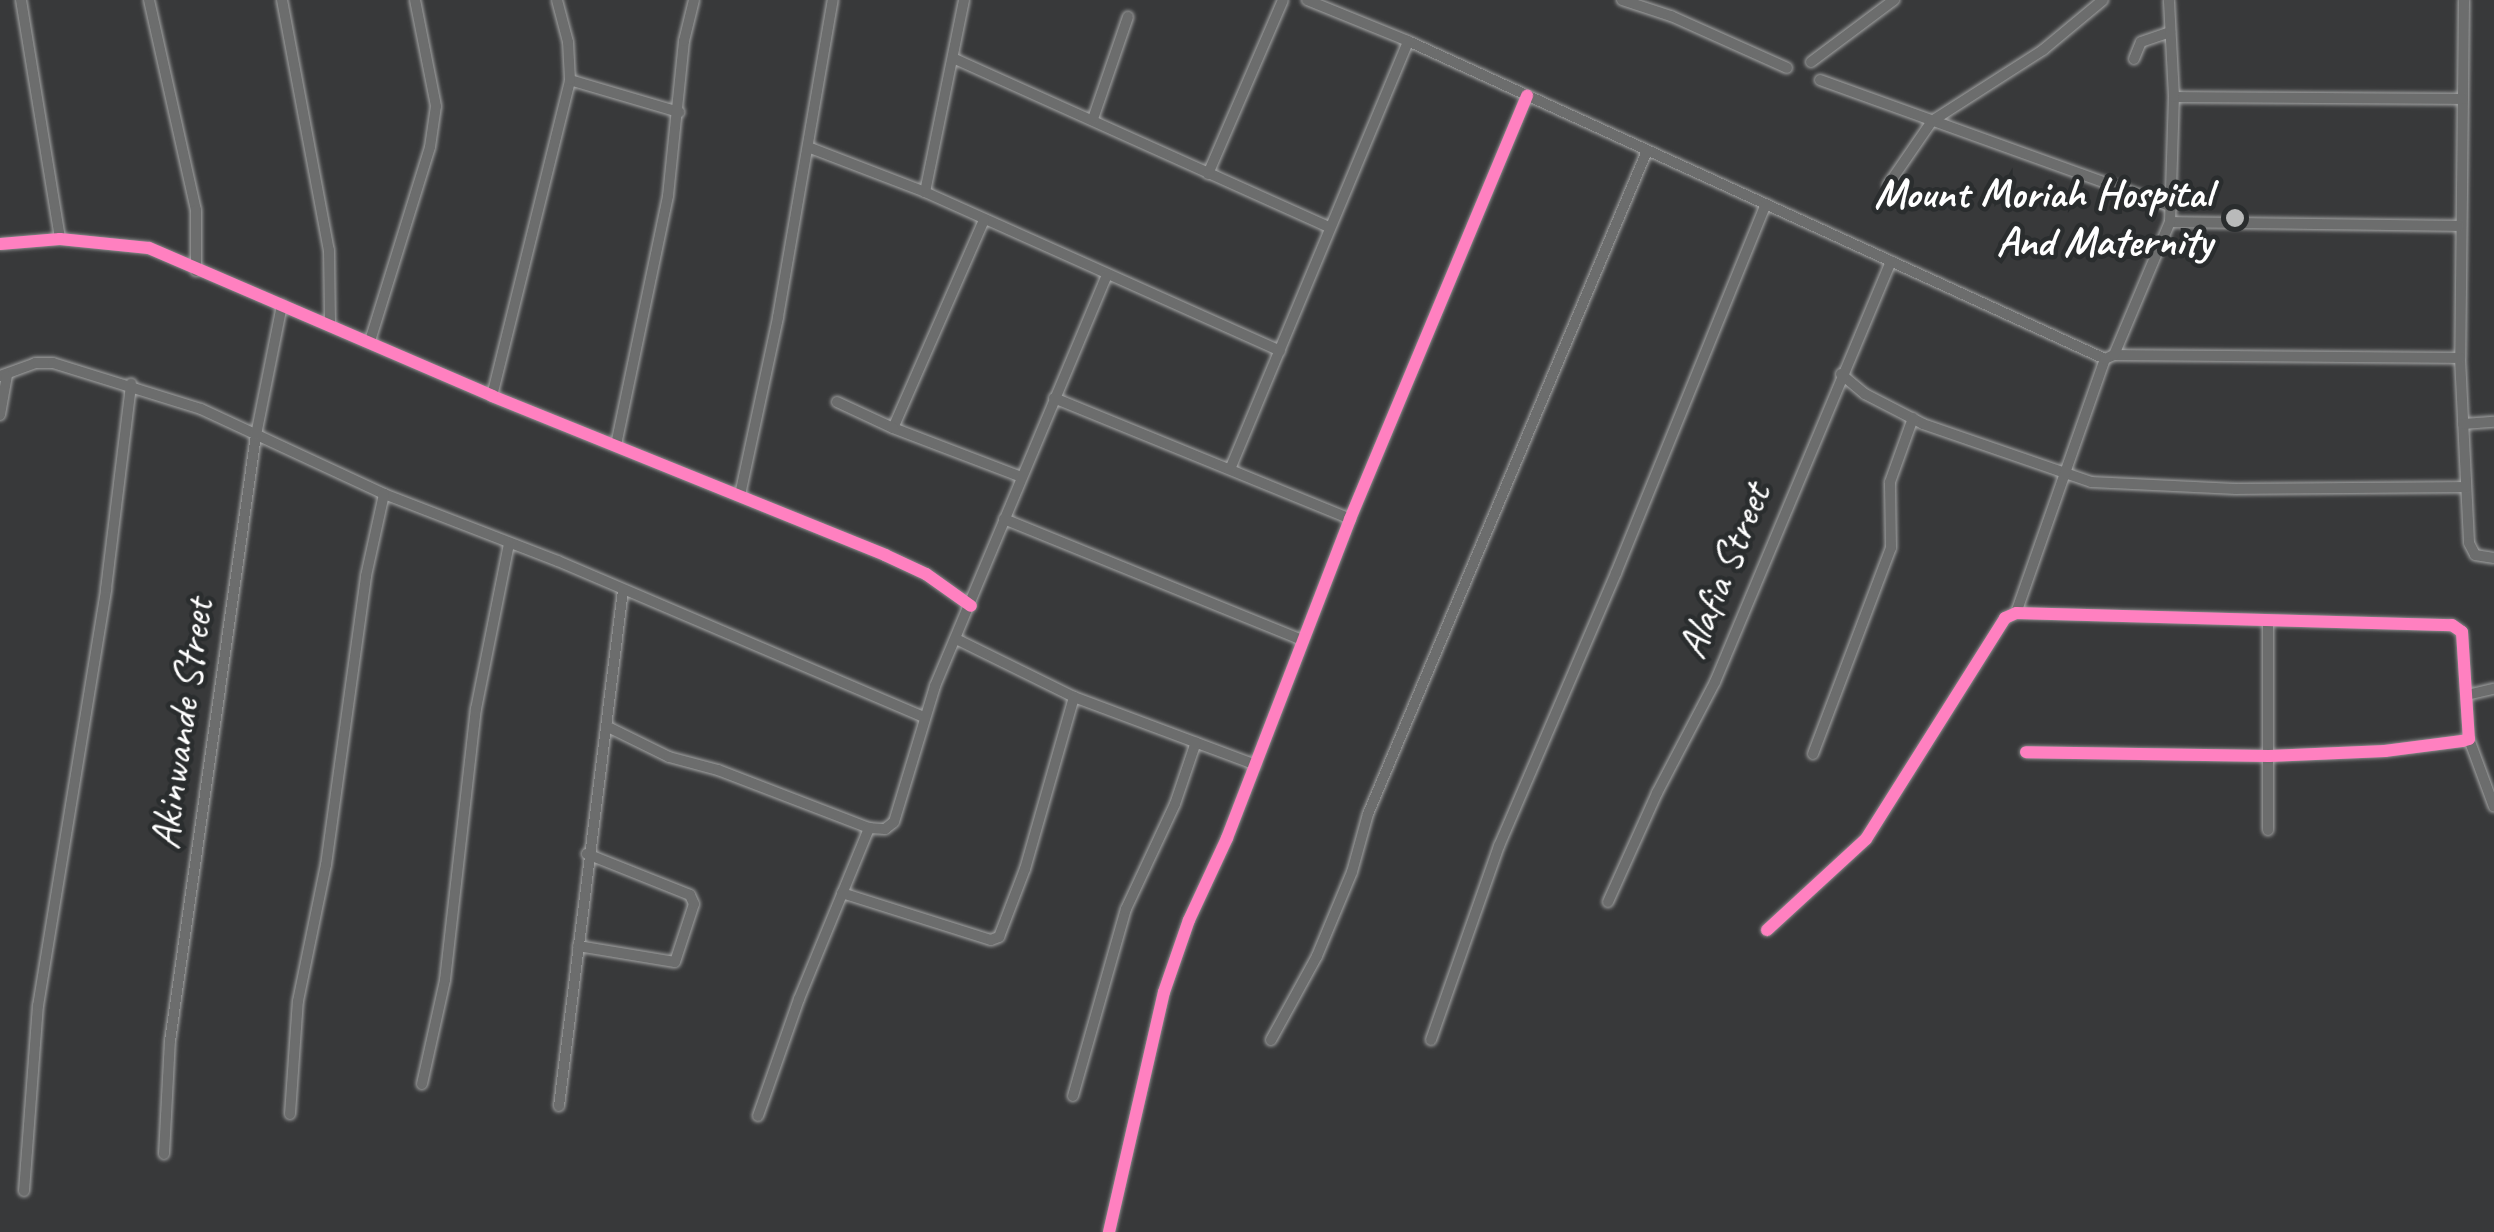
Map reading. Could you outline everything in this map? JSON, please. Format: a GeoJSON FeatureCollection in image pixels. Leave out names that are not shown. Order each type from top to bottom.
{"type":"FeatureCollection","features":[{"type":"Feature","properties":{"kind":"street"},"geometry":{"type":"LineString","coordinates":[[21,0],[60,238]]}},
{"type":"Feature","properties":{"kind":"street"},"geometry":{"type":"LineString","coordinates":[[148,0],[196,210],[196,271]]}},
{"type":"Feature","properties":{"kind":"street"},"geometry":{"type":"LineString","coordinates":[[282,0],[329,250],[330,322]]}},
{"type":"Feature","properties":{"kind":"street"},"geometry":{"type":"LineString","coordinates":[[370,341],[430,148],[434,120],[432,76],[415,0]]}},
{"type":"Feature","properties":{"kind":"street"},"geometry":{"type":"LineString","coordinates":[[492,396],[570,80],[568,42],[557,0]]}},
{"type":"Feature","properties":{"kind":"street"},"geometry":{"type":"LineString","coordinates":[[616,446],[668,196],[680,112],[684,42],[694,0]]}},
{"type":"Feature","properties":{"kind":"street"},"geometry":{"type":"LineString","coordinates":[[740,495],[833,0]]}},
{"type":"Feature","properties":{"kind":"street"},"geometry":{"type":"LineString","coordinates":[[924,192],[955,59],[964,0]]}},
{"type":"Feature","properties":{"kind":"street"},"geometry":{"type":"LineString","coordinates":[[1208,174],[1283,0]]}},
{"type":"Feature","properties":{"kind":"street"},"geometry":{"type":"LineString","coordinates":[[1307,0],[1408,41],[2110,357],[2460,358]]}},
{"type":"Feature","properties":{"kind":"street"},"geometry":{"type":"LineString","coordinates":[[1622,0],[1671,16],[1787,68]]}},
{"type":"Feature","properties":{"kind":"street"},"geometry":{"type":"LineString","coordinates":[[1811,62],[1894,0]]}},
{"type":"Feature","properties":{"kind":"street"},"geometry":{"type":"LineString","coordinates":[[1888,184],[1932,121],[2044,50],[2103,0]]}},
{"type":"Feature","properties":{"kind":"street"},"geometry":{"type":"LineString","coordinates":[[1767,930],[1866,840],[1923,755],[1996,628],[2016,613],[2110,357],[2170,222],[2174,97],[2169,0]]}},
{"type":"Feature","properties":{"kind":"street"},"geometry":{"type":"LineString","coordinates":[[2464,0],[2459,226],[2466,488],[2469,543],[2475,555],[2494,558]]}},
{"type":"Feature","properties":{"kind":"street"},"geometry":{"type":"LineString","coordinates":[[1093,119],[1128,17]]}},
{"type":"Feature","properties":{"kind":"street"},"geometry":{"type":"LineString","coordinates":[[2134,59],[2141,42],[2170,32]]}},
{"type":"Feature","properties":{"kind":"street"},"geometry":{"type":"LineString","coordinates":[[1231,467],[1408,41]]}},
{"type":"Feature","properties":{"kind":"street"},"geometry":{"type":"LineString","coordinates":[[955,59],[1329,227]]}},
{"type":"Feature","properties":{"kind":"street"},"geometry":{"type":"LineString","coordinates":[[570,80],[680,112]]}},
{"type":"Feature","properties":{"kind":"street"},"geometry":{"type":"LineString","coordinates":[[1820,80],[2172,206]]}},
{"type":"Feature","properties":{"kind":"street"},"geometry":{"type":"LineString","coordinates":[[1109,1232],[1164,992],[1350,519],[1527,95]]}},
{"type":"Feature","properties":{"kind":"street"},"geometry":{"type":"LineString","coordinates":[[2174,97],[2463,99]]}},
{"type":"Feature","properties":{"kind":"street"},"geometry":{"type":"LineString","coordinates":[[808,147],[924,192],[1280,351]]}},
{"type":"Feature","properties":{"kind":"street"},"geometry":{"type":"LineString","coordinates":[[1271,1040],[1317,956],[1352,872],[1368,814],[1647,151]]}},
{"type":"Feature","properties":{"kind":"street"},"geometry":{"type":"LineString","coordinates":[[1432,1040],[1498,846],[1616,573],[1766,204]]}},
{"type":"Feature","properties":{"kind":"street"},"geometry":{"type":"LineString","coordinates":[[893,428],[984,220]]}},
{"type":"Feature","properties":{"kind":"street"},"geometry":{"type":"LineString","coordinates":[[2170,222],[2459,226]]}},
{"type":"Feature","properties":{"kind":"street"},"geometry":{"type":"LineString","coordinates":[[0,244],[60,238],[149,248],[196,271],[330,322],[492,396],[926,574],[971,606]]}},
{"type":"Feature","properties":{"kind":"street","name":"Alafia Street"},"geometry":{"type":"LineString","coordinates":[[1608,902],[1657,793],[1715,682],[1891,260]]}},
{"type":"Feature","properties":{"kind":"street"},"geometry":{"type":"LineString","coordinates":[[608,727],[670,757],[718,770],[869,828],[886,830],[894,822],[924,717],[971,606],[1019,476],[1107,274]]}},
{"type":"Feature","properties":{"kind":"street","name":"Akinwande Street"},"geometry":{"type":"LineString","coordinates":[[164,1154],[170,1041],[256,435],[282,305]]}},
{"type":"Feature","properties":{"kind":"street"},"geometry":{"type":"LineString","coordinates":[[0,415],[3,376],[35,363],[53,362],[132,384],[228,419],[384,494],[924,717]]}},
{"type":"Feature","properties":{"kind":"street"},"geometry":{"type":"LineString","coordinates":[[1841,374],[1866,394],[1972,444],[2091,482],[2134,488],[2466,488]]}},
{"type":"Feature","properties":{"kind":"street"},"geometry":{"type":"LineString","coordinates":[[24,1191],[38,1006],[106,589],[132,384]]}},
{"type":"Feature","properties":{"kind":"street"},"geometry":{"type":"LineString","coordinates":[[1054,398],[1231,467],[1350,519]]}},
{"type":"Feature","properties":{"kind":"street"},"geometry":{"type":"LineString","coordinates":[[836,402],[1019,476]]}},
{"type":"Feature","properties":{"kind":"street"},"geometry":{"type":"LineString","coordinates":[[1813,754],[1891,548],[1890,482],[1912,418]]}},
{"type":"Feature","properties":{"kind":"street"},"geometry":{"type":"LineString","coordinates":[[2463,424],[2494,422]]}},
{"type":"Feature","properties":{"kind":"street"},"geometry":{"type":"LineString","coordinates":[[290,1114],[298,1001],[326,865],[374,530],[384,494]]}},
{"type":"Feature","properties":{"kind":"street"},"geometry":{"type":"LineString","coordinates":[[1004,518],[1302,640]]}},
{"type":"Feature","properties":{"kind":"street"},"geometry":{"type":"LineString","coordinates":[[422,1084],[445,980],[474,727],[509,544]]}},
{"type":"Feature","properties":{"kind":"street"},"geometry":{"type":"LineString","coordinates":[[559,1106],[587,854],[608,727],[623,590]]}},
{"type":"Feature","properties":{"kind":"street"},"geometry":{"type":"LineString","coordinates":[[2016,613],[2458,627],[2469,738],[2494,807]]}},
{"type":"Feature","properties":{"kind":"street"},"geometry":{"type":"LineString","coordinates":[[2268,622],[2268,830]]}},
{"type":"Feature","properties":{"kind":"street"},"geometry":{"type":"LineString","coordinates":[[956,639],[1074,697],[1256,766]]}},
{"type":"Feature","properties":{"kind":"street"},"geometry":{"type":"LineString","coordinates":[[2467,694],[2494,689]]}},
{"type":"Feature","properties":{"kind":"street"},"geometry":{"type":"LineString","coordinates":[[842,893],[990,940],[999,937],[1024,869],[1074,697]]}},
{"type":"Feature","properties":{"kind":"street"},"geometry":{"type":"LineString","coordinates":[[2026,752],[2269,756],[2384,751],[2469,738]]}},
{"type":"Feature","properties":{"kind":"street"},"geometry":{"type":"LineString","coordinates":[[1073,1096],[1126,909],[1176,804],[1196,742]]}},
{"type":"Feature","properties":{"kind":"street"},"geometry":{"type":"LineString","coordinates":[[758,1116],[869,828]]}},
{"type":"Feature","properties":{"kind":"street"},"geometry":{"type":"LineString","coordinates":[[578,946],[675,962],[694,904],[690,895],[587,854]]}},
{"type":"Feature","properties":{"kind":"cycle path"},"geometry":{"type":"LineString","coordinates":[[1109,1232],[1164,992],[1189,920],[1227,838],[1350,519],[1527,95]]}},
{"type":"Feature","properties":{"kind":"cycle path"},"geometry":{"type":"LineString","coordinates":[[0,244],[60,239],[149,248],[492,396],[885,555],[926,574],[971,606]]}},
{"type":"Feature","properties":{"kind":"cycle path"},"geometry":{"type":"LineString","coordinates":[[1767,930],[1866,839],[2005,618],[2016,613],[2452,625],[2462,632],[2469,739],[2462,741],[2385,751],[2269,756],[2026,752]]}},
{"type":"Feature","properties":{"kind":"place","name":"Mount Moriah Hospital And Maternity"},"geometry":{"type":"Point","coordinates":[2235,218]}}]}
